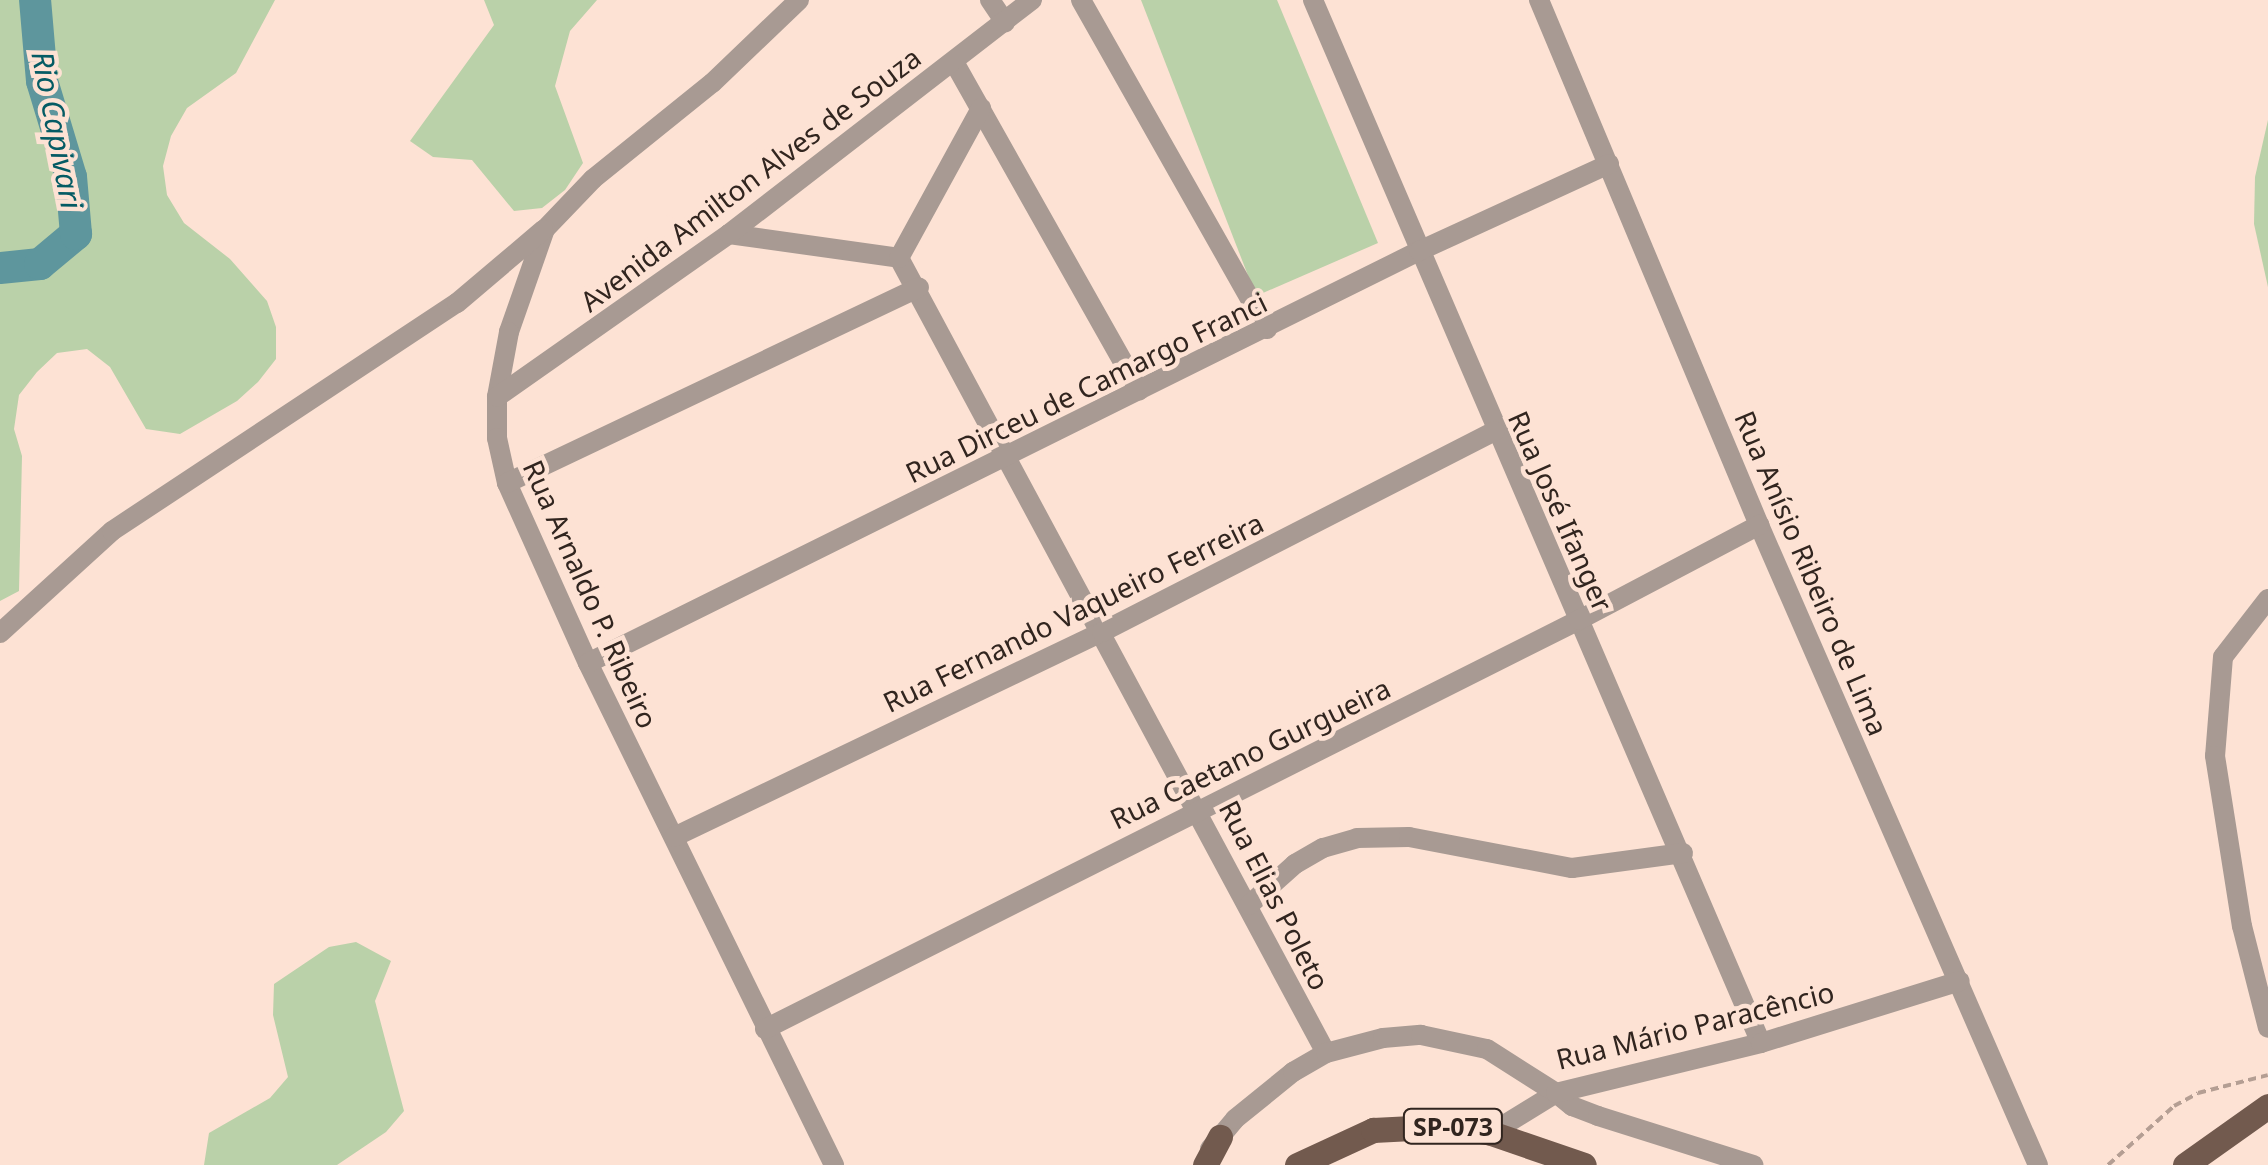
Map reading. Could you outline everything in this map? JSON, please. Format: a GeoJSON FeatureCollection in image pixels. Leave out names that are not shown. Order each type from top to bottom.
{"type":"FeatureCollection","features":[{"type":"Feature","properties":{"kind":"main road"},"geometry":{"type":"LineString","coordinates":[[2185,1165],[2268,1106]]}},
{"type":"Feature","properties":{"kind":"main road","name":"SP-073"},"geometry":{"type":"LineString","coordinates":[[1296,1165],[1373,1130],[1452,1126],[1491,1133],[1584,1165]]}},
{"type":"Feature","properties":{"kind":"main road"},"geometry":{"type":"LineString","coordinates":[[1205,1165],[1220,1137]]}},
{"type":"Feature","properties":{"kind":"street","name":"Rua Arnaldo P. Ribeiro"},"geometry":{"type":"LineString","coordinates":[[800,0],[712,83],[593,179],[545,229],[509,332],[497,397],[497,438],[507,483],[588,663],[834,1165]]}},
{"type":"Feature","properties":{"kind":"street"},"geometry":{"type":"LineString","coordinates":[[990,0],[1004,22]]}},
{"type":"Feature","properties":{"kind":"street","name":"Avenida Amilton Alves de Souza"},"geometry":{"type":"LineString","coordinates":[[497,397],[729,234],[1032,0]]}},
{"type":"Feature","properties":{"kind":"street"},"geometry":{"type":"LineString","coordinates":[[1082,0],[1266,330]]}},
{"type":"Feature","properties":{"kind":"street","name":"Rua José Ifanger"},"geometry":{"type":"LineString","coordinates":[[1312,0],[1494,431],[1683,854],[1761,1043]]}},
{"type":"Feature","properties":{"kind":"street","name":"Rua Anísio Ribeiro de Lima"},"geometry":{"type":"LineString","coordinates":[[1539,0],[1759,525],[2038,1165]]}},
{"type":"Feature","properties":{"kind":"street"},"geometry":{"type":"LineString","coordinates":[[954,62],[1139,390]]}},
{"type":"Feature","properties":{"kind":"street"},"geometry":{"type":"LineString","coordinates":[[729,234],[900,258],[980,108]]}},
{"type":"Feature","properties":{"kind":"street","name":"Rua Dirceu de Camargo Franci"},"geometry":{"type":"LineString","coordinates":[[588,663],[1419,251],[1609,164]]}},
{"type":"Feature","properties":{"kind":"street"},"geometry":{"type":"LineString","coordinates":[[0,633],[112,530],[456,303],[545,229]]}},
{"type":"Feature","properties":{"kind":"street","name":"Rua Elias Poleto"},"geometry":{"type":"LineString","coordinates":[[900,258],[1199,808],[1326,1053]]}},
{"type":"Feature","properties":{"kind":"street"},"geometry":{"type":"LineString","coordinates":[[507,483],[919,287]]}},
{"type":"Feature","properties":{"kind":"street","name":"Rua Fernando Vaqueiro Ferreira"},"geometry":{"type":"LineString","coordinates":[[674,837],[1102,632],[1494,431]]}},
{"type":"Feature","properties":{"kind":"street","name":"Rua Caetano Gurgueira"},"geometry":{"type":"LineString","coordinates":[[766,1029],[1579,620],[1759,525]]}},
{"type":"Feature","properties":{"kind":"street"},"geometry":{"type":"LineString","coordinates":[[2268,600],[2222,657],[2215,756],[2242,926],[2268,1028]]}},
{"type":"Feature","properties":{"kind":"street"},"geometry":{"type":"LineString","coordinates":[[1248,906],[1295,864],[1323,848],[1357,838],[1410,837],[1572,868],[1683,854]]}},
{"type":"Feature","properties":{"kind":"street","name":"Rua Mário Paracêncio"},"geometry":{"type":"LineString","coordinates":[[1197,1165],[1264,1094],[1326,1053],[1383,1038],[1422,1034],[1487,1049],[1556,1093],[1761,1043],[1960,980]]}},
{"type":"Feature","properties":{"kind":"street"},"geometry":{"type":"LineString","coordinates":[[1491,1133],[1556,1093],[1598,1116],[1753,1165]]}},
{"type":"Feature","properties":{"kind":"path"},"geometry":{"type":"LineString","coordinates":[[2108,1165],[2174,1106],[2198,1094],[2268,1075]]}},
{"type":"Feature","properties":{"kind":"green space"},"geometry":{"type":"Polygon","coordinates":[[[0,0],[275,0],[236,73],[187,108],[171,136],[163,166],[167,195],[184,223],[230,259],[267,301],[276,327],[276,359],[237,401],[180,434],[146,429],[110,367],[87,349],[57,353],[19,395],[14,429],[22,456],[19,591],[0,601],[0,0]]]}},
{"type":"Feature","properties":{"kind":"green space"},"geometry":{"type":"Polygon","coordinates":[[[484,0],[597,0],[570,31],[555,86],[583,163],[565,190],[542,208],[514,211],[472,160],[433,157],[410,141],[494,25],[484,0]]]}},
{"type":"Feature","properties":{"kind":"green space"},"geometry":{"type":"Polygon","coordinates":[[[1141,0],[1277,0],[1378,243],[1256,296],[1141,0]]]}},
{"type":"Feature","properties":{"kind":"green space"},"geometry":{"type":"Polygon","coordinates":[[[2268,120],[2268,287],[2254,224],[2255,177],[2268,120]]]}},
{"type":"Feature","properties":{"kind":"green space"},"geometry":{"type":"Polygon","coordinates":[[[356,942],[391,961],[375,1001],[404,1111],[386,1132],[337,1165],[204,1165],[209,1133],[270,1098],[288,1077],[273,1015],[274,984],[329,947],[356,942]]]}},
{"type":"Feature","properties":{"kind":"waterway","name":"Rio Capivari"},"geometry":{"type":"LineString","coordinates":[[0,268],[40,264],[76,234],[71,177],[42,81],[35,0]]}}]}
